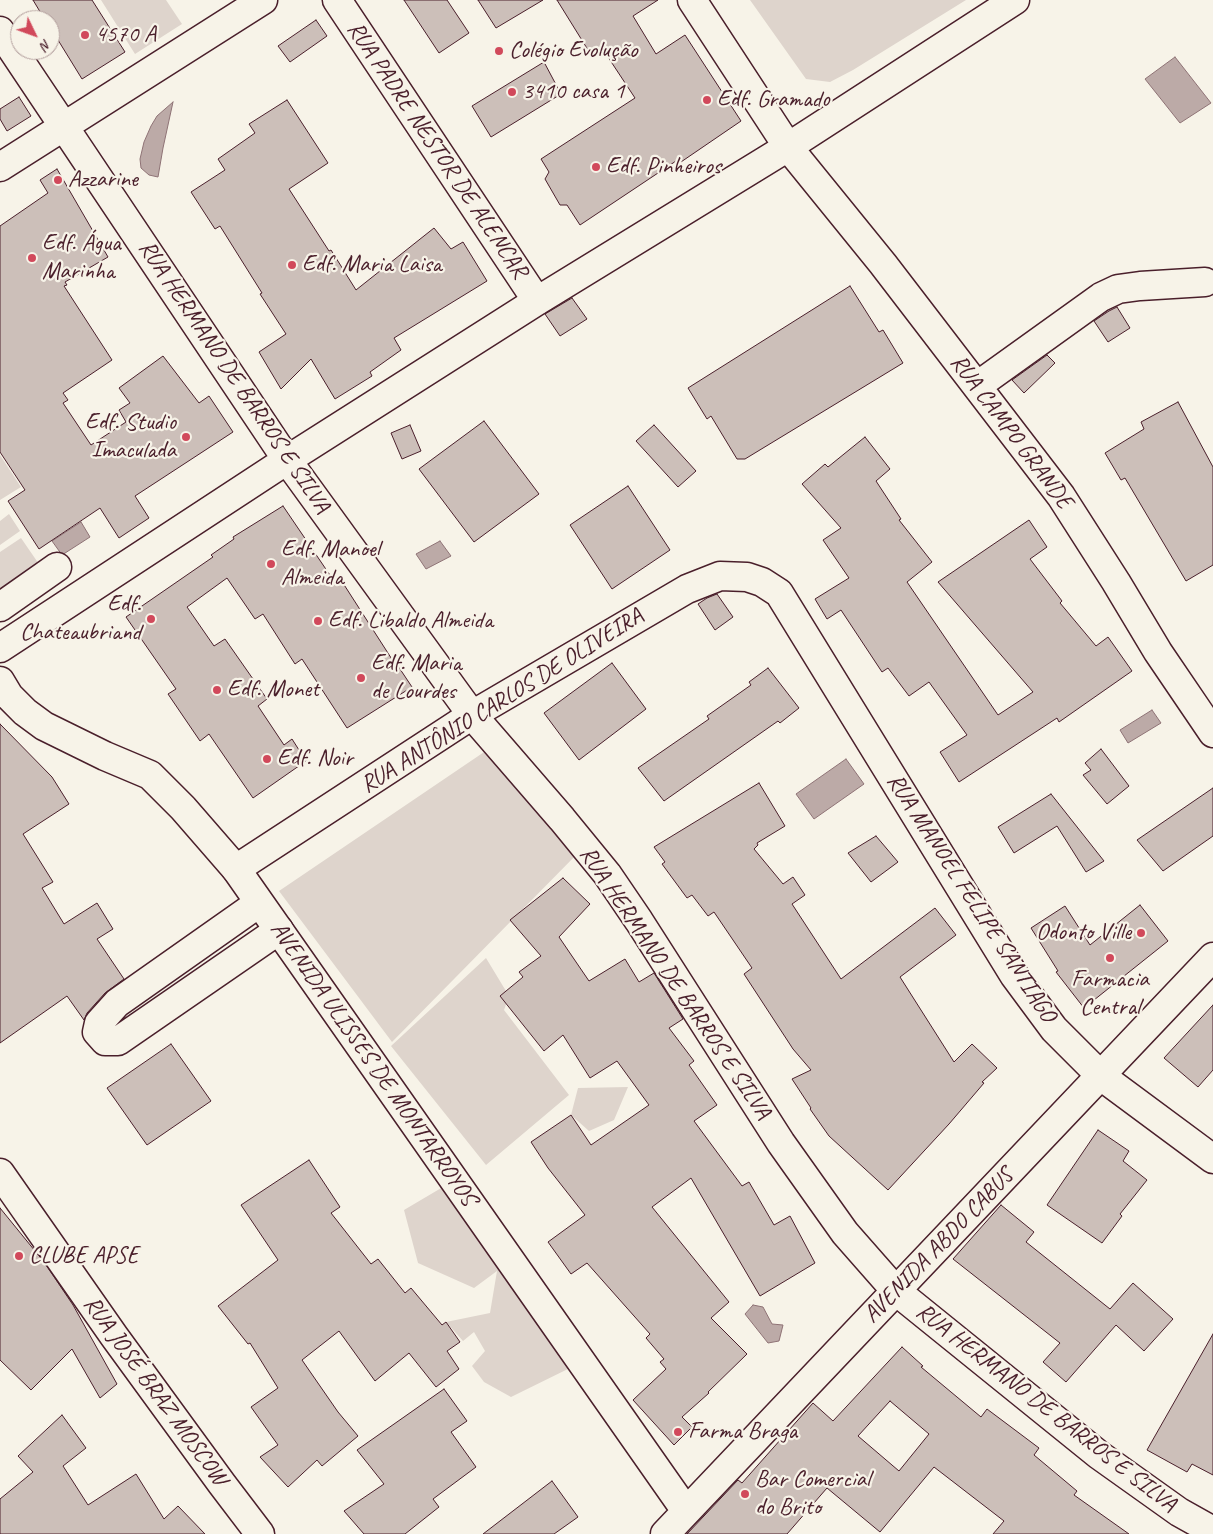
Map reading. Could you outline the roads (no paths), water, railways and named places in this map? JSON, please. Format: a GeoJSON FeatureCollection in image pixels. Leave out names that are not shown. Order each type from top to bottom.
{"type":"FeatureCollection","features":[{"type":"Feature","properties":{"kind":"street"},"geometry":{"type":"LineString","coordinates":[[0,166],[263,0]]}},
{"type":"Feature","properties":{"kind":"street","name":"RUA PADRE NESTOR DE ALENCAR"},"geometry":{"type":"LineString","coordinates":[[337,0],[537,301]]}},
{"type":"Feature","properties":{"kind":"street","name":"RUA CAMPO GRANDE"},"geometry":{"type":"LineString","coordinates":[[692,0],[788,147],[883,264],[1061,496],[1158,652],[1213,733]]}},
{"type":"Feature","properties":{"kind":"street"},"geometry":{"type":"LineString","coordinates":[[0,648],[287,460],[537,301],[788,147],[1015,0]]}},
{"type":"Feature","properties":{"kind":"street","name":"RUA HERMANO DE BARROS E SILVA"},"geometry":{"type":"LineString","coordinates":[[0,31],[287,460],[472,715],[607,874],[781,1143],[845,1233],[896,1291],[1100,1455],[1179,1512],[1213,1531]]}},
{"type":"Feature","properties":{"kind":"street"},"geometry":{"type":"LineString","coordinates":[[977,386],[1101,297],[1118,289],[1205,282]]}},
{"type":"Feature","properties":{"kind":"street"},"geometry":{"type":"LineString","coordinates":[[0,607],[58,567]]}},
{"type":"Feature","properties":{"kind":"street","name":"RUA ANTÔNIO CARLOS DE OLIVEIRA"},"geometry":{"type":"LineString","coordinates":[[236,869],[472,715],[687,588],[720,576],[747,577],[762,582],[779,592]]}},
{"type":"Feature","properties":{"kind":"street","name":"RUA MANOEL FELIPE SANTIAGO"},"geometry":{"type":"LineString","coordinates":[[779,592],[1014,975],[1054,1029],[1101,1076],[1213,1160]]}},
{"type":"Feature","properties":{"kind":"street","name":"AVENIDA ULISSES DE MONTARROYOS"},"geometry":{"type":"LineString","coordinates":[[0,681],[9,696],[25,712],[44,726],[105,756],[150,775],[183,808],[236,869],[686,1511]]}},
{"type":"Feature","properties":{"kind":"street"},"geometry":{"type":"LineString","coordinates":[[259,903],[117,1003],[99,1023],[97,1032],[105,1041],[118,1041],[279,930]]}},
{"type":"Feature","properties":{"kind":"street","name":"AVENIDA ABDO CABUS"},"geometry":{"type":"LineString","coordinates":[[665,1534],[1213,957]]}},
{"type":"Feature","properties":{"kind":"street","name":"RUA JOSÉ BRAZ MOSCOW"},"geometry":{"type":"LineString","coordinates":[[0,1172],[120,1344],[260,1534]]}},
{"type":"Feature","properties":{"kind":"place","name":"4570 A"},"geometry":{"type":"Point","coordinates":[85,35]}},
{"type":"Feature","properties":{"kind":"place","name":"Colégio Evolução"},"geometry":{"type":"Point","coordinates":[499,51]}},
{"type":"Feature","properties":{"kind":"place","name":"3410 casa 1"},"geometry":{"type":"Point","coordinates":[512,92]}},
{"type":"Feature","properties":{"kind":"place","name":"Edf. Gramado"},"geometry":{"type":"Point","coordinates":[707,100]}},
{"type":"Feature","properties":{"kind":"place","name":"Edf. Pinheiros"},"geometry":{"type":"Point","coordinates":[596,167]}},
{"type":"Feature","properties":{"kind":"place","name":"Azzarine"},"geometry":{"type":"Point","coordinates":[58,180]}},
{"type":"Feature","properties":{"kind":"place","name":"Edf. Água Marinha"},"geometry":{"type":"Point","coordinates":[32,258]}},
{"type":"Feature","properties":{"kind":"place","name":"Edf. Maria Laisa"},"geometry":{"type":"Point","coordinates":[292,265]}},
{"type":"Feature","properties":{"kind":"place","name":"Edf. Studio Imaculada"},"geometry":{"type":"Point","coordinates":[186,437]}},
{"type":"Feature","properties":{"kind":"place","name":"Edf. Manoel Almeida"},"geometry":{"type":"Point","coordinates":[271,564]}},
{"type":"Feature","properties":{"kind":"place","name":"Edf. Chateaubriand"},"geometry":{"type":"Point","coordinates":[151,619]}},
{"type":"Feature","properties":{"kind":"place","name":"Edf. Libaldo Almeida"},"geometry":{"type":"Point","coordinates":[318,621]}},
{"type":"Feature","properties":{"kind":"place","name":"Edf. Maria de Lourdes"},"geometry":{"type":"Point","coordinates":[361,678]}},
{"type":"Feature","properties":{"kind":"place","name":"Edf. Monet"},"geometry":{"type":"Point","coordinates":[217,690]}},
{"type":"Feature","properties":{"kind":"place","name":"Edf. Noir"},"geometry":{"type":"Point","coordinates":[267,759]}},
{"type":"Feature","properties":{"kind":"place","name":"Odonto Ville"},"geometry":{"type":"Point","coordinates":[1141,933]}},
{"type":"Feature","properties":{"kind":"place","name":"Farmacia Central"},"geometry":{"type":"Point","coordinates":[1110,958]}},
{"type":"Feature","properties":{"kind":"place","name":"CLUBE APSE"},"geometry":{"type":"Point","coordinates":[19,1256]}},
{"type":"Feature","properties":{"kind":"place","name":"Farma Braga"},"geometry":{"type":"Point","coordinates":[678,1432]}},
{"type":"Feature","properties":{"kind":"place","name":"Bar Comercial do Brito"},"geometry":{"type":"Point","coordinates":[745,1494]}}]}
